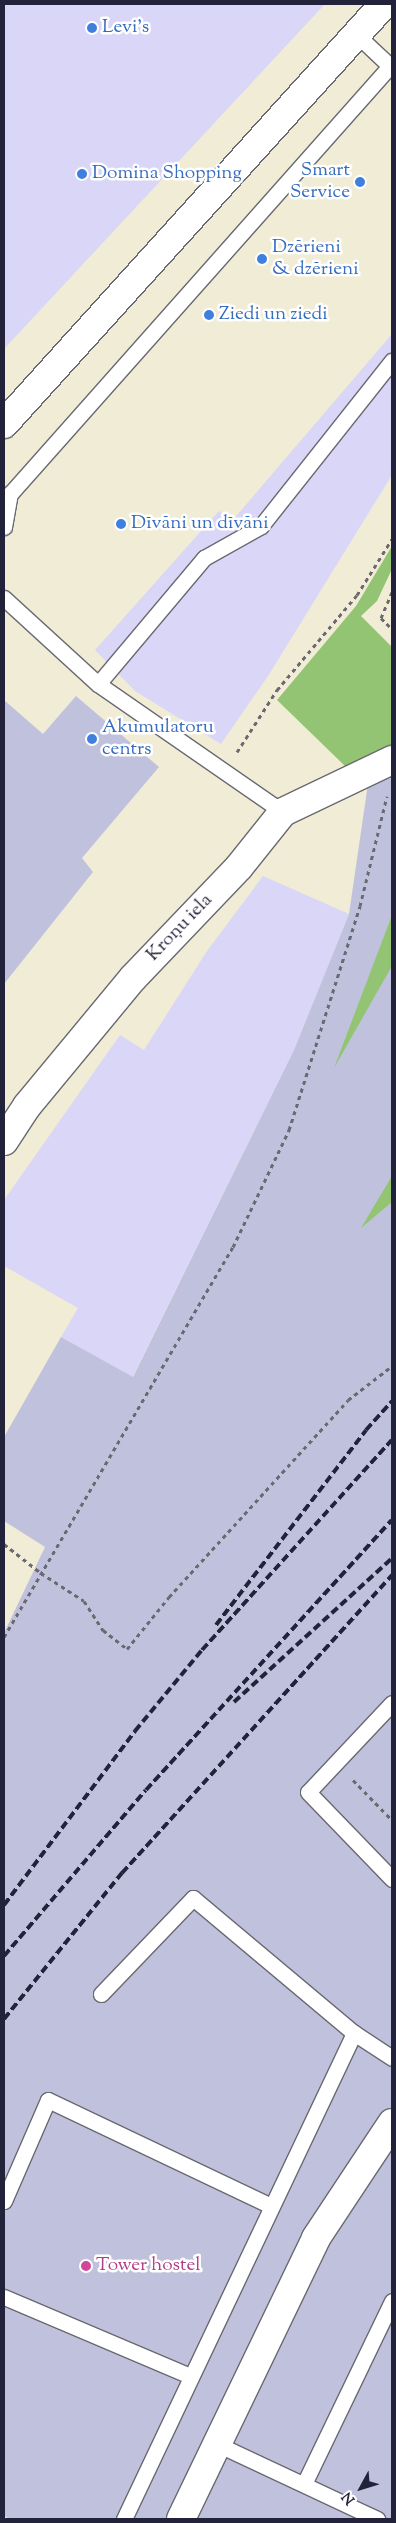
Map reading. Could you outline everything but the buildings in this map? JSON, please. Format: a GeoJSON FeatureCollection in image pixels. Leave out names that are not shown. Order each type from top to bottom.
{"type":"FeatureCollection","features":[{"type":"Feature","properties":{"kind":"street"},"geometry":{"type":"LineString","coordinates":[[4,424],[358,36],[384,4]]}},
{"type":"Feature","properties":{"kind":"street","name":"Kroņu iela"},"geometry":{"type":"LineString","coordinates":[[4,1140],[27,1106],[133,978],[239,867],[284,812],[392,760]]}},
{"type":"Feature","properties":{"kind":"street"},"geometry":{"type":"LineString","coordinates":[[181,2519],[316,2238],[392,2122]]}},
{"type":"Feature","properties":{"kind":"lane"},"geometry":{"type":"LineString","coordinates":[[4,526],[10,494],[391,65],[358,36]]}},
{"type":"Feature","properties":{"kind":"lane"},"geometry":{"type":"LineString","coordinates":[[98,684],[204,558],[261,526],[392,361]]}},
{"type":"Feature","properties":{"kind":"lane"},"geometry":{"type":"LineString","coordinates":[[4,598],[98,684],[284,812]]}},
{"type":"Feature","properties":{"kind":"lane"},"geometry":{"type":"LineString","coordinates":[[392,1703],[308,1792],[392,1879]]}},
{"type":"Feature","properties":{"kind":"lane"},"geometry":{"type":"LineString","coordinates":[[101,1994],[193,1898],[354,2033],[392,2058]]}},
{"type":"Feature","properties":{"kind":"lane"},"geometry":{"type":"LineString","coordinates":[[124,2519],[190,2376],[354,2033]]}},
{"type":"Feature","properties":{"kind":"lane"},"geometry":{"type":"LineString","coordinates":[[4,2201],[48,2100],[271,2206]]}},
{"type":"Feature","properties":{"kind":"lane"},"geometry":{"type":"LineString","coordinates":[[4,2297],[190,2376]]}},
{"type":"Feature","properties":{"kind":"lane"},"geometry":{"type":"LineString","coordinates":[[304,2484],[392,2301]]}},
{"type":"Feature","properties":{"kind":"lane"},"geometry":{"type":"LineString","coordinates":[[216,2444],[377,2519]]}},
{"type":"Feature","properties":{"kind":"path"},"geometry":{"type":"LineString","coordinates":[[225,772],[277,690],[357,595],[392,539]]}},
{"type":"Feature","properties":{"kind":"path"},"geometry":{"type":"LineString","coordinates":[[392,592],[381,618],[392,629]]}},
{"type":"Feature","properties":{"kind":"path"},"geometry":{"type":"LineString","coordinates":[[4,1637],[233,1247],[288,1130],[360,906],[388,794]]}},
{"type":"Feature","properties":{"kind":"path"},"geometry":{"type":"LineString","coordinates":[[4,1544],[41,1573],[84,1601],[103,1630],[127,1649],[169,1597],[348,1400],[392,1366]]}},
{"type":"Feature","properties":{"kind":"path"},"geometry":{"type":"LineString","coordinates":[[351,1775],[392,1820]]}},
{"type":"Feature","properties":{"kind":"shaded area","name":"Domina Shopping"},"geometry":{"type":"Polygon","coordinates":[[[4,4],[325,4],[4,349],[4,4]]]}},
{"type":"Feature","properties":{"kind":"shaded area"},"geometry":{"type":"Polygon","coordinates":[[[392,334],[392,475],[268,676],[221,744],[135,691],[95,650],[219,511],[232,521],[392,334]]]}},
{"type":"Feature","properties":{"kind":"shaded area"},"geometry":{"type":"Polygon","coordinates":[[[392,658],[392,2519],[10,2519],[4,2516],[4,1633],[45,1547],[4,1521],[4,1437],[61,1337],[133,1377],[294,1050],[349,914],[384,674],[392,658]]]}},
{"type":"Feature","properties":{"kind":"shaded area"},"geometry":{"type":"Polygon","coordinates":[[[76,696],[159,767],[82,858],[93,872],[4,984],[4,700],[43,734],[76,696]]]}},
{"type":"Feature","properties":{"kind":"shaded area"},"geometry":{"type":"Polygon","coordinates":[[[263,876],[349,914],[294,1050],[132,1378],[61,1337],[78,1308],[4,1266],[4,1200],[120,1035],[144,1050],[207,951],[263,876]]]}},
{"type":"Feature","properties":{"kind":"green space"},"geometry":{"type":"Polygon","coordinates":[[[392,546],[392,569],[377,601],[361,616],[392,647],[392,745],[346,767],[277,700],[356,606],[392,546]]]}},
{"type":"Feature","properties":{"kind":"green space"},"geometry":{"type":"Polygon","coordinates":[[[392,915],[392,966],[334,1068],[392,915]]]}},
{"type":"Feature","properties":{"kind":"green space"},"geometry":{"type":"Polygon","coordinates":[[[392,1176],[392,1202],[361,1228],[392,1176]]]}},
{"type":"Feature","properties":{"kind":"railway"},"geometry":{"type":"LineString","coordinates":[[216,1625],[366,1430],[392,1401]]}},
{"type":"Feature","properties":{"kind":"railway"},"geometry":{"type":"LineString","coordinates":[[4,1905],[135,1731],[202,1650],[392,1440]]}},
{"type":"Feature","properties":{"kind":"railway"},"geometry":{"type":"LineString","coordinates":[[4,1956],[146,1790],[392,1520]]}},
{"type":"Feature","properties":{"kind":"railway"},"geometry":{"type":"LineString","coordinates":[[234,1702],[392,1558]]}},
{"type":"Feature","properties":{"kind":"railway"},"geometry":{"type":"LineString","coordinates":[[4,2019],[122,1873],[392,1575]]}},
{"type":"Feature","properties":{"kind":"place","name":"Levi's"},"geometry":{"type":"Point","coordinates":[92,28]}},
{"type":"Feature","properties":{"kind":"place","name":"Domina Shopping"},"geometry":{"type":"Point","coordinates":[82,174]}},
{"type":"Feature","properties":{"kind":"place","name":"Smart Service"},"geometry":{"type":"Point","coordinates":[360,182]}},
{"type":"Feature","properties":{"kind":"place","name":"Dzērieni & dzērieni"},"geometry":{"type":"Point","coordinates":[262,259]}},
{"type":"Feature","properties":{"kind":"place","name":"Ziedi un ziedi"},"geometry":{"type":"Point","coordinates":[209,315]}},
{"type":"Feature","properties":{"kind":"place","name":"Dīvāni un dīvāni"},"geometry":{"type":"Point","coordinates":[121,524]}},
{"type":"Feature","properties":{"kind":"place","name":"Akumulatoru centrs"},"geometry":{"type":"Point","coordinates":[92,739]}},
{"type":"Feature","properties":{"kind":"place","name":"Tower hostel"},"geometry":{"type":"Point","coordinates":[86,2266]}}]}
